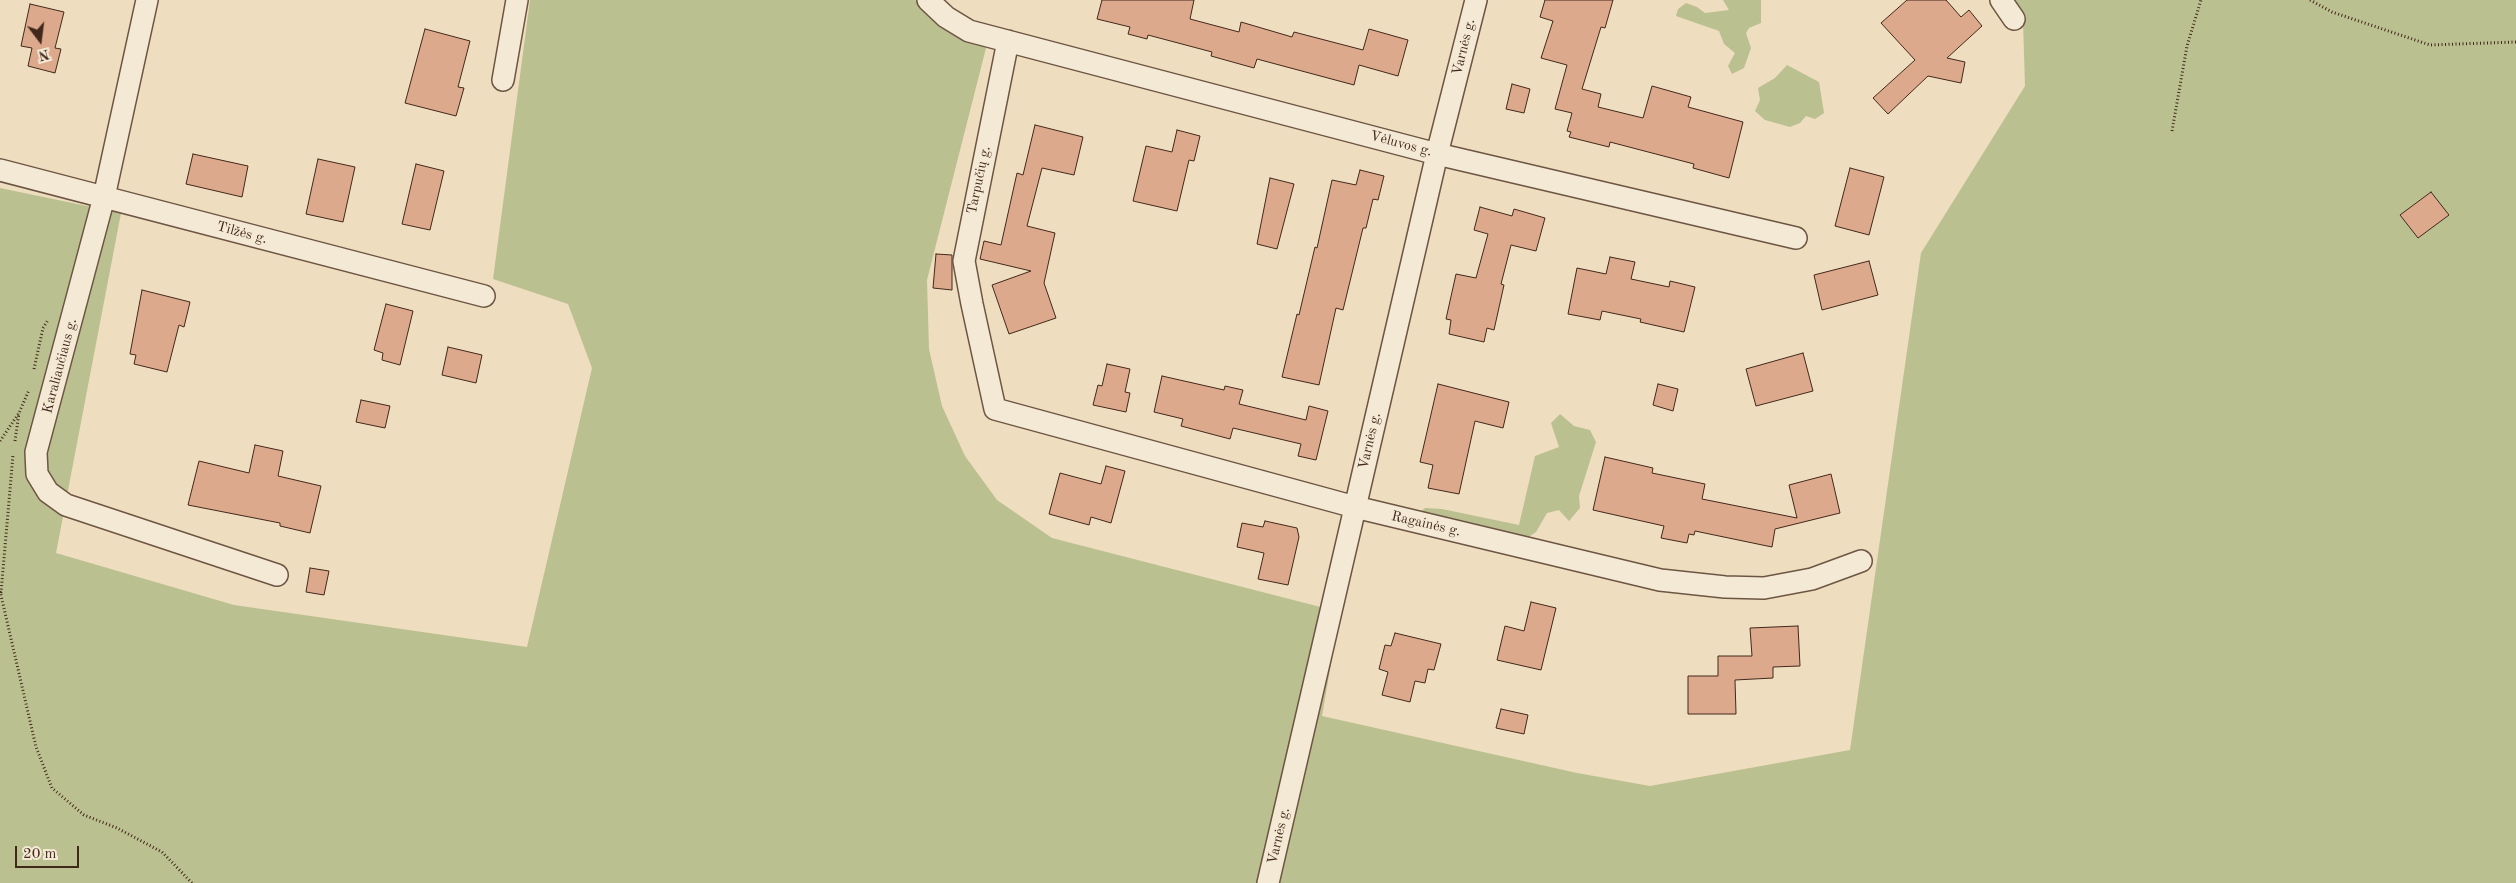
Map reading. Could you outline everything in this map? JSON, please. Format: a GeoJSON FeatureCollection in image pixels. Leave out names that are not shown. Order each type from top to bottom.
{"type":"FeatureCollection","features":[{"type":"Feature","properties":{"kind":"street","name":"Karaliaučiaus g."},"geometry":{"type":"LineString","coordinates":[[147,0],[104,197],[36,452],[37,474],[48,492],[66,505],[277,575]]}},
{"type":"Feature","properties":{"kind":"street"},"geometry":{"type":"LineString","coordinates":[[503,80],[517,0]]}},
{"type":"Feature","properties":{"kind":"street"},"geometry":{"type":"LineString","coordinates":[[928,0],[946,17],[969,31],[1008,41]]}},
{"type":"Feature","properties":{"kind":"street","name":"Varnės g."},"geometry":{"type":"LineString","coordinates":[[1268,883],[1437,154],[1476,0]]}},
{"type":"Feature","properties":{"kind":"street"},"geometry":{"type":"LineString","coordinates":[[2001,0],[2014,19]]}},
{"type":"Feature","properties":{"kind":"street","name":"Vėluvos g."},"geometry":{"type":"LineString","coordinates":[[1008,41],[1437,154],[1796,238]]}},
{"type":"Feature","properties":{"kind":"street","name":"Tarpučių g."},"geometry":{"type":"LineString","coordinates":[[996,409],[964,260],[1008,41]]}},
{"type":"Feature","properties":{"kind":"street","name":"Tilžės g."},"geometry":{"type":"LineString","coordinates":[[0,170],[484,296]]}},
{"type":"Feature","properties":{"kind":"street","name":"Ragainės g."},"geometry":{"type":"LineString","coordinates":[[996,409],[1355,507],[1660,580],[1724,587],[1764,588],[1812,579],[1862,561]]}},
{"type":"Feature","properties":{"kind":"path"},"geometry":{"type":"LineString","coordinates":[[2172,132],[2187,46],[2202,0]]}},
{"type":"Feature","properties":{"kind":"path"},"geometry":{"type":"LineString","coordinates":[[2310,0],[2332,12],[2430,45],[2516,42]]}},
{"type":"Feature","properties":{"kind":"path"},"geometry":{"type":"LineString","coordinates":[[15,443],[19,413]]}},
{"type":"Feature","properties":{"kind":"path"},"geometry":{"type":"LineString","coordinates":[[14,452],[7,502],[0,592],[36,747],[52,788],[84,815],[117,828],[162,852],[192,883]]}},
{"type":"Feature","properties":{"kind":"green space"},"geometry":{"type":"Polygon","coordinates":[[[530,0],[915,0],[986,48],[927,280],[929,349],[942,406],[965,456],[997,500],[1052,538],[1340,612],[1322,716],[1577,773],[1650,786],[1850,750],[1921,253],[2025,86],[2023,21],[2010,0],[2516,0],[2516,883],[0,883],[0,188],[121,213],[56,553],[234,605],[527,647],[592,368],[568,304],[493,279],[530,0]]]}},
{"type":"Feature","properties":{"kind":"green space"},"geometry":{"type":"Polygon","coordinates":[[[1723,0],[1761,0],[1761,23],[1749,28],[1746,33],[1751,48],[1744,68],[1732,74],[1728,66],[1735,53],[1724,44],[1719,31],[1676,16],[1678,9],[1686,3],[1697,7],[1705,13],[1729,10],[1723,0]]]}},
{"type":"Feature","properties":{"kind":"green space"},"geometry":{"type":"Polygon","coordinates":[[[1787,65],[1819,82],[1824,113],[1815,119],[1806,116],[1800,123],[1790,127],[1765,120],[1755,111],[1760,100],[1758,88],[1775,78],[1787,65]]]}},
{"type":"Feature","properties":{"kind":"green space"},"geometry":{"type":"Polygon","coordinates":[[[1560,414],[1574,426],[1590,430],[1596,442],[1579,496],[1580,508],[1569,521],[1559,510],[1547,513],[1536,532],[1524,540],[1417,515],[1425,508],[1442,509],[1519,525],[1535,456],[1559,447],[1551,423],[1560,414]]]}},
{"type":"Feature","properties":{"kind":"building"},"geometry":{"type":"Polygon","coordinates":[[[1102,0],[1194,0],[1190,19],[1239,32],[1241,22],[1292,37],[1294,32],[1363,50],[1369,29],[1408,40],[1398,76],[1359,65],[1354,85],[1257,59],[1254,68],[1211,56],[1212,52],[1148,35],[1147,39],[1128,34],[1130,27],[1097,19],[1102,0]]]}},
{"type":"Feature","properties":{"kind":"building"},"geometry":{"type":"Polygon","coordinates":[[[1545,0],[1613,0],[1605,28],[1601,27],[1582,89],[1601,94],[1598,107],[1643,118],[1652,86],[1691,97],[1688,107],[1743,122],[1729,178],[1693,168],[1694,164],[1610,142],[1609,147],[1569,137],[1571,132],[1567,131],[1572,113],[1555,109],[1567,65],[1541,58],[1553,21],[1540,17],[1545,0]]]}},
{"type":"Feature","properties":{"kind":"building"},"geometry":{"type":"Polygon","coordinates":[[[1907,0],[1946,0],[1961,17],[1969,10],[1982,26],[1947,58],[1965,62],[1961,83],[1928,76],[1888,114],[1873,98],[1915,60],[1881,23],[1907,0]]]}},
{"type":"Feature","properties":{"kind":"building"},"geometry":{"type":"Polygon","coordinates":[[[30,4],[64,12],[55,48],[61,49],[55,73],[28,66],[32,48],[21,46],[30,4]]]}},
{"type":"Feature","properties":{"kind":"building"},"geometry":{"type":"Polygon","coordinates":[[[425,29],[470,41],[458,87],[464,88],[456,116],[405,103],[425,29]]]}},
{"type":"Feature","properties":{"kind":"building"},"geometry":{"type":"Polygon","coordinates":[[[1512,84],[1530,89],[1524,113],[1506,109],[1512,84]]]}},
{"type":"Feature","properties":{"kind":"building"},"geometry":{"type":"Polygon","coordinates":[[[1035,125],[1083,137],[1074,175],[1042,168],[1027,226],[1055,233],[1044,283],[1056,318],[1009,334],[992,285],[1031,271],[980,259],[984,241],[1001,245],[1017,173],[1023,175],[1035,125]]]}},
{"type":"Feature","properties":{"kind":"building"},"geometry":{"type":"Polygon","coordinates":[[[1177,130],[1200,136],[1194,161],[1189,160],[1177,211],[1133,201],[1146,146],[1172,152],[1177,130]]]}},
{"type":"Feature","properties":{"kind":"building"},"geometry":{"type":"Polygon","coordinates":[[[193,154],[248,166],[242,197],[186,184],[193,154]]]}},
{"type":"Feature","properties":{"kind":"building"},"geometry":{"type":"Polygon","coordinates":[[[318,159],[355,167],[343,222],[306,214],[318,159]]]}},
{"type":"Feature","properties":{"kind":"building"},"geometry":{"type":"Polygon","coordinates":[[[416,164],[444,171],[430,230],[402,224],[416,164]]]}},
{"type":"Feature","properties":{"kind":"building"},"geometry":{"type":"Polygon","coordinates":[[[1850,168],[1884,177],[1869,235],[1835,226],[1850,168]]]}},
{"type":"Feature","properties":{"kind":"building"},"geometry":{"type":"Polygon","coordinates":[[[1360,170],[1384,176],[1378,200],[1373,199],[1366,228],[1363,228],[1343,310],[1336,308],[1319,385],[1282,377],[1315,247],[1317,248],[1332,180],[1356,185],[1360,170]]]}},
{"type":"Feature","properties":{"kind":"building"},"geometry":{"type":"Polygon","coordinates":[[[1270,178],[1294,184],[1277,249],[1257,244],[1270,178]]]}},
{"type":"Feature","properties":{"kind":"building"},"geometry":{"type":"Polygon","coordinates":[[[2431,192],[2449,215],[2418,238],[2400,215],[2431,192]]]}},
{"type":"Feature","properties":{"kind":"building"},"geometry":{"type":"Polygon","coordinates":[[[1480,207],[1512,216],[1514,209],[1545,218],[1536,251],[1511,245],[1501,284],[1504,285],[1494,330],[1487,328],[1484,342],[1449,334],[1451,320],[1446,319],[1456,274],[1476,278],[1488,234],[1474,230],[1480,207]]]}},
{"type":"Feature","properties":{"kind":"building"},"geometry":{"type":"Polygon","coordinates":[[[936,254],[952,255],[952,290],[933,288],[936,254]]]}},
{"type":"Feature","properties":{"kind":"building"},"geometry":{"type":"Polygon","coordinates":[[[1610,257],[1635,262],[1631,279],[1669,287],[1670,281],[1695,287],[1684,332],[1640,322],[1641,319],[1602,311],[1600,320],[1568,314],[1577,268],[1606,274],[1610,257]]]}},
{"type":"Feature","properties":{"kind":"building"},"geometry":{"type":"Polygon","coordinates":[[[1869,261],[1878,295],[1822,310],[1814,275],[1869,261]]]}},
{"type":"Feature","properties":{"kind":"building"},"geometry":{"type":"Polygon","coordinates":[[[142,290],[190,302],[184,327],[179,325],[167,372],[134,364],[136,355],[130,354],[142,290]]]}},
{"type":"Feature","properties":{"kind":"building"},"geometry":{"type":"Polygon","coordinates":[[[386,304],[413,311],[400,365],[382,360],[383,353],[374,350],[386,304]]]}},
{"type":"Feature","properties":{"kind":"building"},"geometry":{"type":"Polygon","coordinates":[[[448,347],[482,355],[476,383],[442,375],[448,347]]]}},
{"type":"Feature","properties":{"kind":"building"},"geometry":{"type":"Polygon","coordinates":[[[1803,353],[1813,391],[1756,406],[1746,369],[1803,353]]]}},
{"type":"Feature","properties":{"kind":"building"},"geometry":{"type":"Polygon","coordinates":[[[1107,364],[1130,369],[1125,392],[1130,393],[1126,412],[1093,405],[1098,385],[1102,386],[1107,364]]]}},
{"type":"Feature","properties":{"kind":"building"},"geometry":{"type":"Polygon","coordinates":[[[1162,376],[1224,390],[1225,386],[1243,390],[1239,404],[1306,420],[1309,406],[1328,411],[1316,460],[1298,456],[1301,444],[1233,428],[1230,439],[1181,426],[1183,419],[1154,412],[1162,376]]]}},
{"type":"Feature","properties":{"kind":"building"},"geometry":{"type":"Polygon","coordinates":[[[1438,384],[1509,402],[1503,428],[1475,421],[1459,494],[1428,488],[1433,465],[1420,462],[1438,384]]]}},
{"type":"Feature","properties":{"kind":"building"},"geometry":{"type":"Polygon","coordinates":[[[1658,384],[1678,389],[1673,411],[1653,405],[1658,384]]]}},
{"type":"Feature","properties":{"kind":"building"},"geometry":{"type":"Polygon","coordinates":[[[361,400],[390,406],[385,428],[356,422],[361,400]]]}},
{"type":"Feature","properties":{"kind":"building"},"geometry":{"type":"Polygon","coordinates":[[[255,445],[283,451],[278,476],[321,486],[310,533],[280,526],[280,523],[188,505],[199,461],[249,473],[255,445]]]}},
{"type":"Feature","properties":{"kind":"building"},"geometry":{"type":"Polygon","coordinates":[[[1605,457],[1653,468],[1652,473],[1705,484],[1702,499],[1797,518],[1789,485],[1831,474],[1840,513],[1775,529],[1772,547],[1695,531],[1694,535],[1689,534],[1687,543],[1661,538],[1664,526],[1593,510],[1605,457]]]}},
{"type":"Feature","properties":{"kind":"building"},"geometry":{"type":"Polygon","coordinates":[[[1106,466],[1125,471],[1111,523],[1091,517],[1089,525],[1049,514],[1060,473],[1101,484],[1106,466]]]}},
{"type":"Feature","properties":{"kind":"building"},"geometry":{"type":"Polygon","coordinates":[[[1265,521],[1297,528],[1299,537],[1288,585],[1258,579],[1264,553],[1237,547],[1242,523],[1263,527],[1265,521]]]}},
{"type":"Feature","properties":{"kind":"building"},"geometry":{"type":"Polygon","coordinates":[[[310,568],[329,571],[324,595],[306,592],[310,568]]]}},
{"type":"Feature","properties":{"kind":"building"},"geometry":{"type":"Polygon","coordinates":[[[1531,602],[1556,608],[1541,670],[1497,660],[1505,626],[1524,631],[1531,602]]]}},
{"type":"Feature","properties":{"kind":"building"},"geometry":{"type":"Polygon","coordinates":[[[1798,626],[1800,666],[1773,667],[1773,678],[1735,680],[1736,714],[1688,714],[1688,676],[1718,676],[1718,656],[1752,656],[1750,628],[1798,626]]]}},
{"type":"Feature","properties":{"kind":"building"},"geometry":{"type":"Polygon","coordinates":[[[1395,633],[1441,644],[1434,670],[1428,669],[1425,683],[1415,681],[1410,702],[1382,695],[1388,672],[1379,669],[1385,645],[1391,646],[1395,633]]]}},
{"type":"Feature","properties":{"kind":"building"},"geometry":{"type":"Polygon","coordinates":[[[1501,709],[1528,715],[1524,734],[1496,728],[1501,709]]]}}]}
